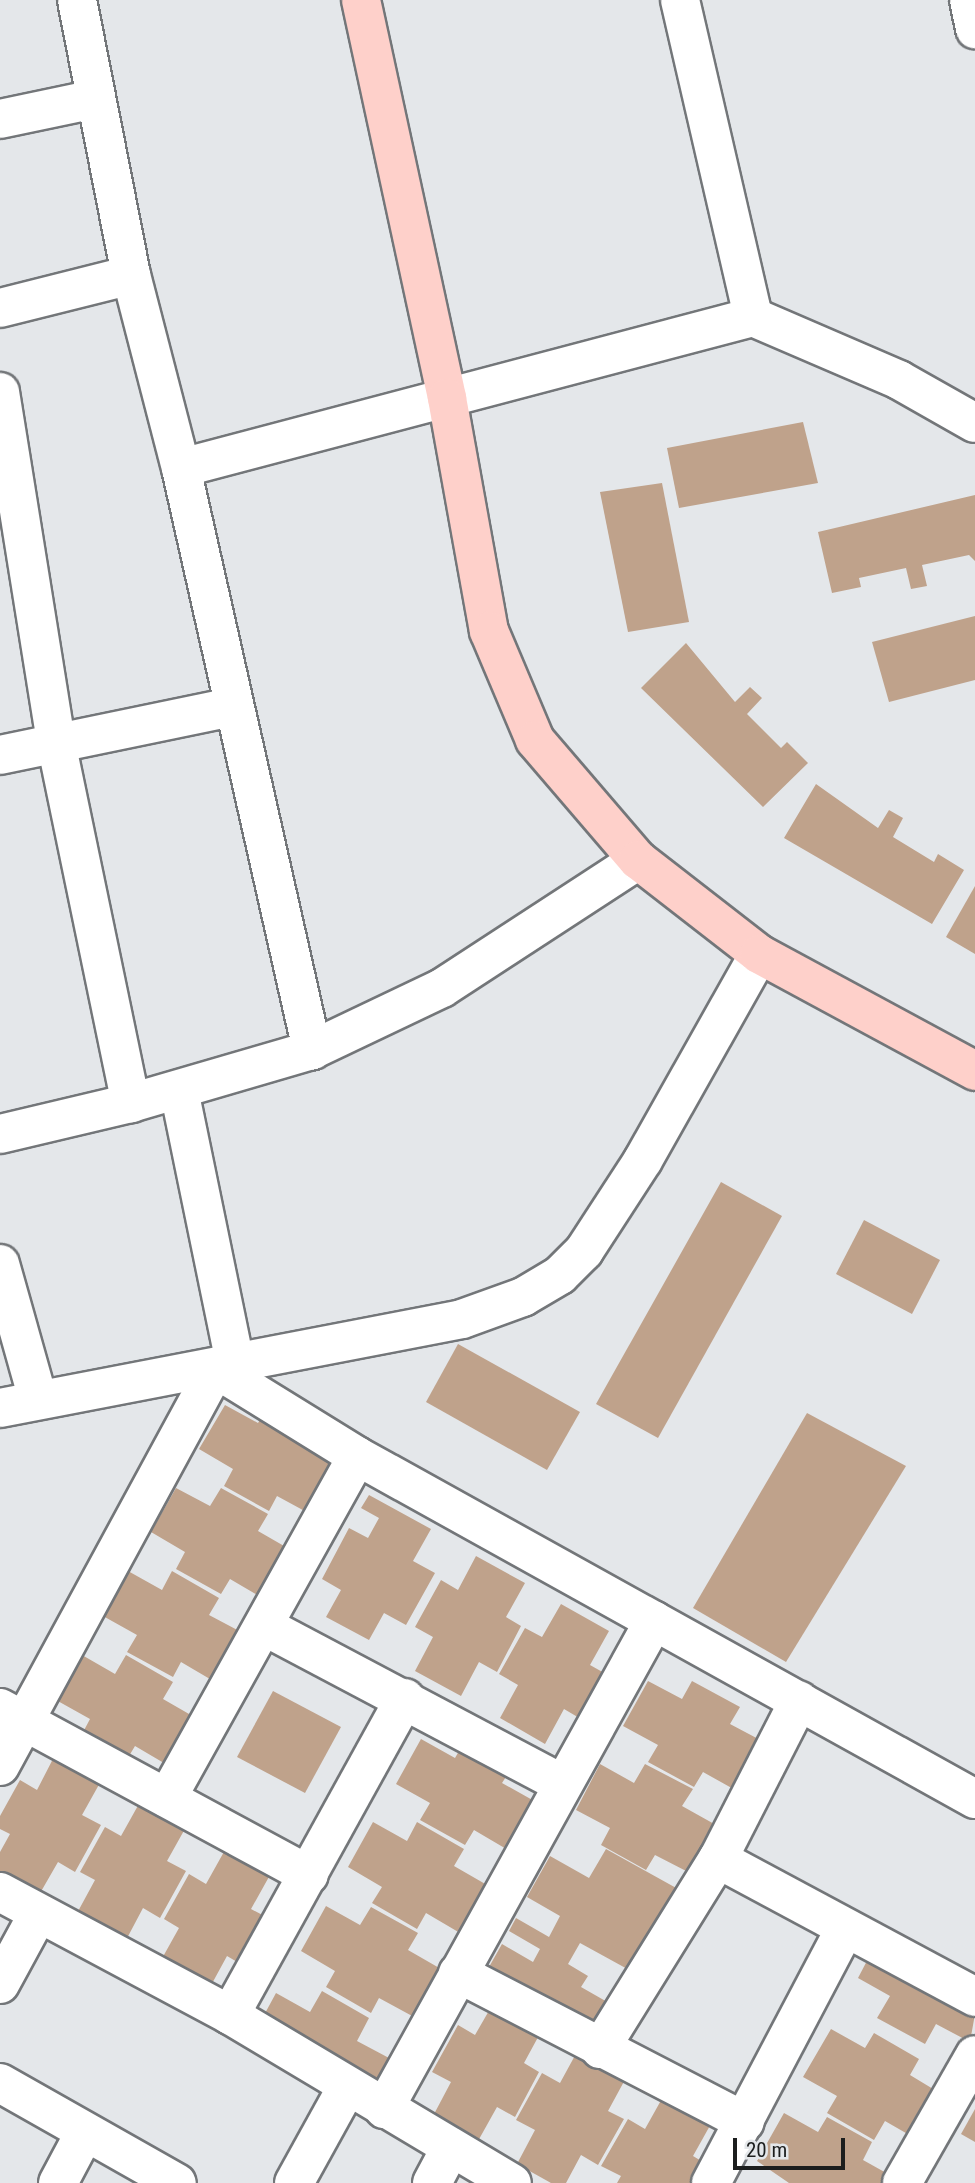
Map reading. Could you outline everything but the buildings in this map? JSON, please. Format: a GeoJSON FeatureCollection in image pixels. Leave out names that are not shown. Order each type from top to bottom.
{"type":"FeatureCollection","features":[{"type":"Feature","properties":{"kind":"main road"},"geometry":{"type":"LineString","coordinates":[[361,0],[447,398],[489,631],[536,740],[638,860],[759,954],[975,1071]]}},
{"type":"Feature","properties":{"kind":"street"},"geometry":{"type":"LineString","coordinates":[[77,0],[131,275],[181,468],[232,707],[312,1049]]}},
{"type":"Feature","properties":{"kind":"street"},"geometry":{"type":"LineString","coordinates":[[680,0],[753,317]]}},
{"type":"Feature","properties":{"kind":"street"},"geometry":{"type":"LineString","coordinates":[[969,0],[975,29]]}},
{"type":"Feature","properties":{"kind":"street"},"geometry":{"type":"LineString","coordinates":[[0,119],[95,99]]}},
{"type":"Feature","properties":{"kind":"street"},"geometry":{"type":"LineString","coordinates":[[0,308],[131,275]]}},
{"type":"Feature","properties":{"kind":"street"},"geometry":{"type":"LineString","coordinates":[[181,468],[753,317],[899,380],[975,423]]}},
{"type":"Feature","properties":{"kind":"street"},"geometry":{"type":"LineString","coordinates":[[0,392],[56,742],[131,1103]]}},
{"type":"Feature","properties":{"kind":"street"},"geometry":{"type":"LineString","coordinates":[[0,755],[232,707]]}},
{"type":"Feature","properties":{"kind":"street"},"geometry":{"type":"LineString","coordinates":[[0,1134],[179,1090],[312,1049],[442,988],[638,860]]}},
{"type":"Feature","properties":{"kind":"street"},"geometry":{"type":"LineString","coordinates":[[0,1408],[461,1319],[523,1297],[560,1275],[584,1251],[643,1160],[759,954]]}},
{"type":"Feature","properties":{"kind":"street"},"geometry":{"type":"LineString","coordinates":[[0,1766],[12,1715],[225,1364],[179,1090]]}},
{"type":"Feature","properties":{"kind":"street"},"geometry":{"type":"LineString","coordinates":[[0,1264],[37,1399]]}},
{"type":"Feature","properties":{"kind":"street"},"geometry":{"type":"LineString","coordinates":[[225,1364],[357,1456],[975,1799]]}},
{"type":"Feature","properties":{"kind":"street"},"geometry":{"type":"LineString","coordinates":[[167,1798],[357,1456]]}},
{"type":"Feature","properties":{"kind":"street"},"geometry":{"type":"LineString","coordinates":[[384,2109],[654,1621]]}},
{"type":"Feature","properties":{"kind":"street"},"geometry":{"type":"LineString","coordinates":[[264,1626],[405,1698],[563,1784]]}},
{"type":"Feature","properties":{"kind":"street"},"geometry":{"type":"LineString","coordinates":[[230,2015],[405,1698]]}},
{"type":"Feature","properties":{"kind":"street"},"geometry":{"type":"LineString","coordinates":[[600,2049],[718,1859],[799,1701]]}},
{"type":"Feature","properties":{"kind":"street"},"geometry":{"type":"LineString","coordinates":[[12,1715],[309,1875]]}},
{"type":"Feature","properties":{"kind":"street"},"geometry":{"type":"LineString","coordinates":[[718,1859],[975,1997]]}},
{"type":"Feature","properties":{"kind":"street"},"geometry":{"type":"LineString","coordinates":[[0,1892],[230,2015],[512,2183]]}},
{"type":"Feature","properties":{"kind":"street"},"geometry":{"type":"LineString","coordinates":[[0,1984],[38,1914]]}},
{"type":"Feature","properties":{"kind":"street"},"geometry":{"type":"LineString","coordinates":[[711,2183],[746,2122],[845,1928]]}},
{"type":"Feature","properties":{"kind":"street"},"geometry":{"type":"LineString","coordinates":[[458,1973],[600,2049],[746,2122]]}},
{"type":"Feature","properties":{"kind":"street"},"geometry":{"type":"LineString","coordinates":[[902,2183],[975,2055]]}},
{"type":"Feature","properties":{"kind":"street"},"geometry":{"type":"LineString","coordinates":[[0,2083],[84,2134],[177,2183]]}},
{"type":"Feature","properties":{"kind":"street"},"geometry":{"type":"LineString","coordinates":[[294,2183],[347,2087]]}},
{"type":"Feature","properties":{"kind":"street"},"geometry":{"type":"LineString","coordinates":[[58,2183],[84,2134]]}},
{"type":"Feature","properties":{"kind":"street"},"geometry":{"type":"LineString","coordinates":[[432,2183],[451,2148]]}}]}
